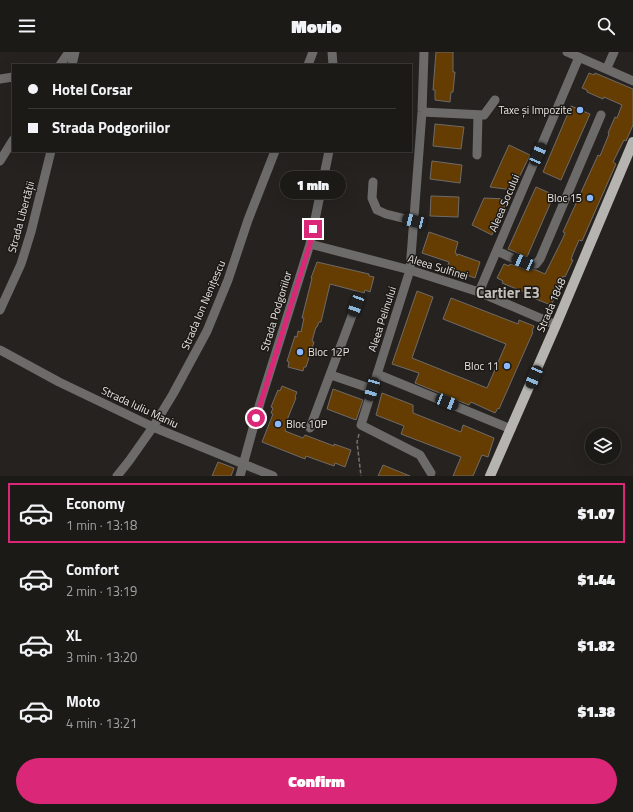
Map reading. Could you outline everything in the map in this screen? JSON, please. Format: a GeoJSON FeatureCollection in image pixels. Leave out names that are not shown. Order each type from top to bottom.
{"type":"FeatureCollection","features":[{"type":"Feature","properties":{"kind":"main road","name":"Strada 1848"},"geometry":{"type":"LineString","coordinates":[[490,476],[556,325],[633,142]]}},
{"type":"Feature","properties":{"kind":"street"},"geometry":{"type":"LineString","coordinates":[[61,64],[68,52]]}},
{"type":"Feature","properties":{"kind":"street"},"geometry":{"type":"LineString","coordinates":[[72,64],[75,52]]}},
{"type":"Feature","properties":{"kind":"street"},"geometry":{"type":"LineString","coordinates":[[308,64],[313,52]]}},
{"type":"Feature","properties":{"kind":"street"},"geometry":{"type":"LineString","coordinates":[[332,52],[333,64]]}},
{"type":"Feature","properties":{"kind":"street","name":"Aleea Pelinului"},"geometry":{"type":"LineString","coordinates":[[361,424],[410,270],[422,112],[424,52]]}},
{"type":"Feature","properties":{"kind":"street"},"geometry":{"type":"LineString","coordinates":[[567,52],[607,68],[633,81]]}},
{"type":"Feature","properties":{"kind":"street"},"geometry":{"type":"LineString","coordinates":[[607,68],[614,52]]}},
{"type":"Feature","properties":{"kind":"street","name":"Aleea Socului"},"geometry":{"type":"LineString","coordinates":[[479,292],[579,57]]}},
{"type":"Feature","properties":{"kind":"street"},"geometry":{"type":"LineString","coordinates":[[0,79],[12,77]]}},
{"type":"Feature","properties":{"kind":"street"},"geometry":{"type":"LineString","coordinates":[[422,112],[484,115],[495,100]]}},
{"type":"Feature","properties":{"kind":"street"},"geometry":{"type":"LineString","coordinates":[[477,155],[478,115]]}},
{"type":"Feature","properties":{"kind":"street"},"geometry":{"type":"LineString","coordinates":[[497,251],[530,264],[536,264],[540,259],[601,115]]}},
{"type":"Feature","properties":{"kind":"street"},"geometry":{"type":"LineString","coordinates":[[0,161],[7,147]]}},
{"type":"Feature","properties":{"kind":"street","name":"Strada Libertății"},"geometry":{"type":"LineString","coordinates":[[0,310],[21,264],[31,232],[51,152]]}},
{"type":"Feature","properties":{"kind":"street","name":"Strada Ion Nenițescu"},"geometry":{"type":"LineString","coordinates":[[117,476],[153,427],[173,394],[207,331],[228,280],[248,220],[275,152]]}},
{"type":"Feature","properties":{"kind":"street","name":"Strada Podgoriilor"},"geometry":{"type":"LineString","coordinates":[[240,476],[260,403],[310,244],[329,152]]}},
{"type":"Feature","properties":{"kind":"street"},"geometry":{"type":"LineString","coordinates":[[373,182],[372,198],[377,210],[386,214],[414,221]]}},
{"type":"Feature","properties":{"kind":"street","name":"Aleea Sulfinei"},"geometry":{"type":"LineString","coordinates":[[310,244],[410,270],[479,292],[556,325]]}},
{"type":"Feature","properties":{"kind":"street"},"geometry":{"type":"LineString","coordinates":[[310,428],[356,305]]}},
{"type":"Feature","properties":{"kind":"street","name":"Strada Iuliu Maniu"},"geometry":{"type":"LineString","coordinates":[[0,350],[59,382],[153,427],[273,476]]}},
{"type":"Feature","properties":{"kind":"street"},"geometry":{"type":"LineString","coordinates":[[377,374],[511,429]]}},
{"type":"Feature","properties":{"kind":"street"},"geometry":{"type":"LineString","coordinates":[[331,375],[372,389]]}},
{"type":"Feature","properties":{"kind":"street"},"geometry":{"type":"LineString","coordinates":[[361,424],[420,455],[431,473]]}},
{"type":"Feature","properties":{"kind":"path"},"geometry":{"type":"LineString","coordinates":[[361,424],[357,442],[361,476]]}},
{"type":"Feature","properties":{"kind":"building"},"geometry":{"type":"Polygon","coordinates":[[[436,52],[453,52],[453,72],[455,72],[453,92],[451,92],[450,102],[435,100],[435,90],[433,90],[436,52]]]}},
{"type":"Feature","properties":{"kind":"building"},"geometry":{"type":"Polygon","coordinates":[[[589,73],[594,75],[595,73],[633,89],[633,125],[626,141],[624,140],[613,162],[616,164],[582,241],[579,240],[571,260],[573,260],[565,277],[563,276],[557,290],[559,290],[551,305],[523,294],[524,292],[502,283],[503,281],[497,278],[504,264],[536,270],[545,274],[563,238],[565,233],[563,232],[598,155],[600,156],[609,134],[608,133],[615,117],[617,118],[622,105],[604,97],[603,99],[587,92],[587,90],[582,88],[589,73]]]}},
{"type":"Feature","properties":{"kind":"building"},"geometry":{"type":"Polygon","coordinates":[[[571,106],[590,114],[561,180],[543,172],[571,106]]]}},
{"type":"Feature","properties":{"kind":"building"},"geometry":{"type":"Polygon","coordinates":[[[435,124],[464,127],[461,149],[433,146],[435,124]]]}},
{"type":"Feature","properties":{"kind":"building"},"geometry":{"type":"Polygon","coordinates":[[[509,145],[530,155],[513,190],[490,187],[509,145]]]}},
{"type":"Feature","properties":{"kind":"building"},"geometry":{"type":"Polygon","coordinates":[[[432,161],[462,165],[460,183],[430,179],[432,161]]]}},
{"type":"Feature","properties":{"kind":"building"},"geometry":{"type":"Polygon","coordinates":[[[536,187],[554,195],[527,257],[508,249],[536,187]]]}},
{"type":"Feature","properties":{"kind":"building"},"geometry":{"type":"Polygon","coordinates":[[[431,196],[459,197],[458,217],[430,216],[431,196]]]}},
{"type":"Feature","properties":{"kind":"building"},"geometry":{"type":"Polygon","coordinates":[[[484,198],[508,199],[492,235],[472,225],[484,198]]]}},
{"type":"Feature","properties":{"kind":"building"},"geometry":{"type":"Polygon","coordinates":[[[429,232],[458,242],[455,253],[457,256],[458,254],[480,262],[475,278],[447,268],[449,262],[422,253],[429,232]]]}},
{"type":"Feature","properties":{"kind":"building"},"geometry":{"type":"Polygon","coordinates":[[[317,262],[369,274],[369,276],[374,277],[370,292],[365,290],[364,293],[330,284],[321,322],[319,322],[316,327],[312,341],[314,342],[306,367],[304,367],[303,371],[288,367],[289,362],[287,361],[295,336],[297,337],[298,331],[301,332],[304,318],[302,318],[311,278],[317,262]]]}},
{"type":"Feature","properties":{"kind":"building"},"geometry":{"type":"Polygon","coordinates":[[[417,291],[433,297],[412,358],[487,388],[506,344],[443,319],[451,298],[518,324],[519,320],[534,326],[533,332],[499,409],[498,408],[495,413],[471,402],[469,405],[415,383],[419,373],[392,364],[417,291]]]}},
{"type":"Feature","properties":{"kind":"building","name":"Bloc 10P"},"geometry":{"type":"Polygon","coordinates":[[[282,386],[297,392],[287,420],[289,420],[285,431],[303,438],[305,435],[334,446],[334,444],[351,450],[345,467],[335,463],[334,466],[306,456],[305,459],[262,442],[273,414],[271,413],[273,408],[271,407],[278,390],[280,391],[282,386]]]}},
{"type":"Feature","properties":{"kind":"building"},"geometry":{"type":"Polygon","coordinates":[[[333,389],[363,400],[356,420],[327,409],[333,389]]]}},
{"type":"Feature","properties":{"kind":"building"},"geometry":{"type":"Polygon","coordinates":[[[382,393],[413,405],[413,413],[461,432],[463,425],[494,438],[488,457],[482,455],[473,476],[453,476],[461,457],[401,434],[404,426],[376,415],[382,393]]]}},
{"type":"Feature","properties":{"kind":"building"},"geometry":{"type":"Polygon","coordinates":[[[218,462],[234,468],[231,476],[212,476],[218,462]]]}},
{"type":"Feature","properties":{"kind":"building"},"geometry":{"type":"Polygon","coordinates":[[[383,465],[410,476],[378,476],[383,465]]]}},
{"type":"Feature","properties":{"kind":"place","name":"Taxe și Impozite"},"geometry":{"type":"Point","coordinates":[580,110]}},
{"type":"Feature","properties":{"kind":"place","name":"Bloc 15"},"geometry":{"type":"Point","coordinates":[590,198]}},
{"type":"Feature","properties":{"kind":"place","name":"Bloc 12P"},"geometry":{"type":"Point","coordinates":[300,352]}},
{"type":"Feature","properties":{"kind":"place","name":"Bloc 11"},"geometry":{"type":"Point","coordinates":[507,366]}},
{"type":"Feature","properties":{"kind":"place","name":"Bloc 10P"},"geometry":{"type":"Point","coordinates":[278,424]}},
{"type":"Feature","properties":{"kind":"district","name":"Cartier E3"},"geometry":{"type":"Point","coordinates":[508,292]}},
{"type":"Feature","properties":{"kind":"route"},"geometry":{"type":"LineString","coordinates":[[256,418],[294,291],[310,244],[313,229]]}}]}
